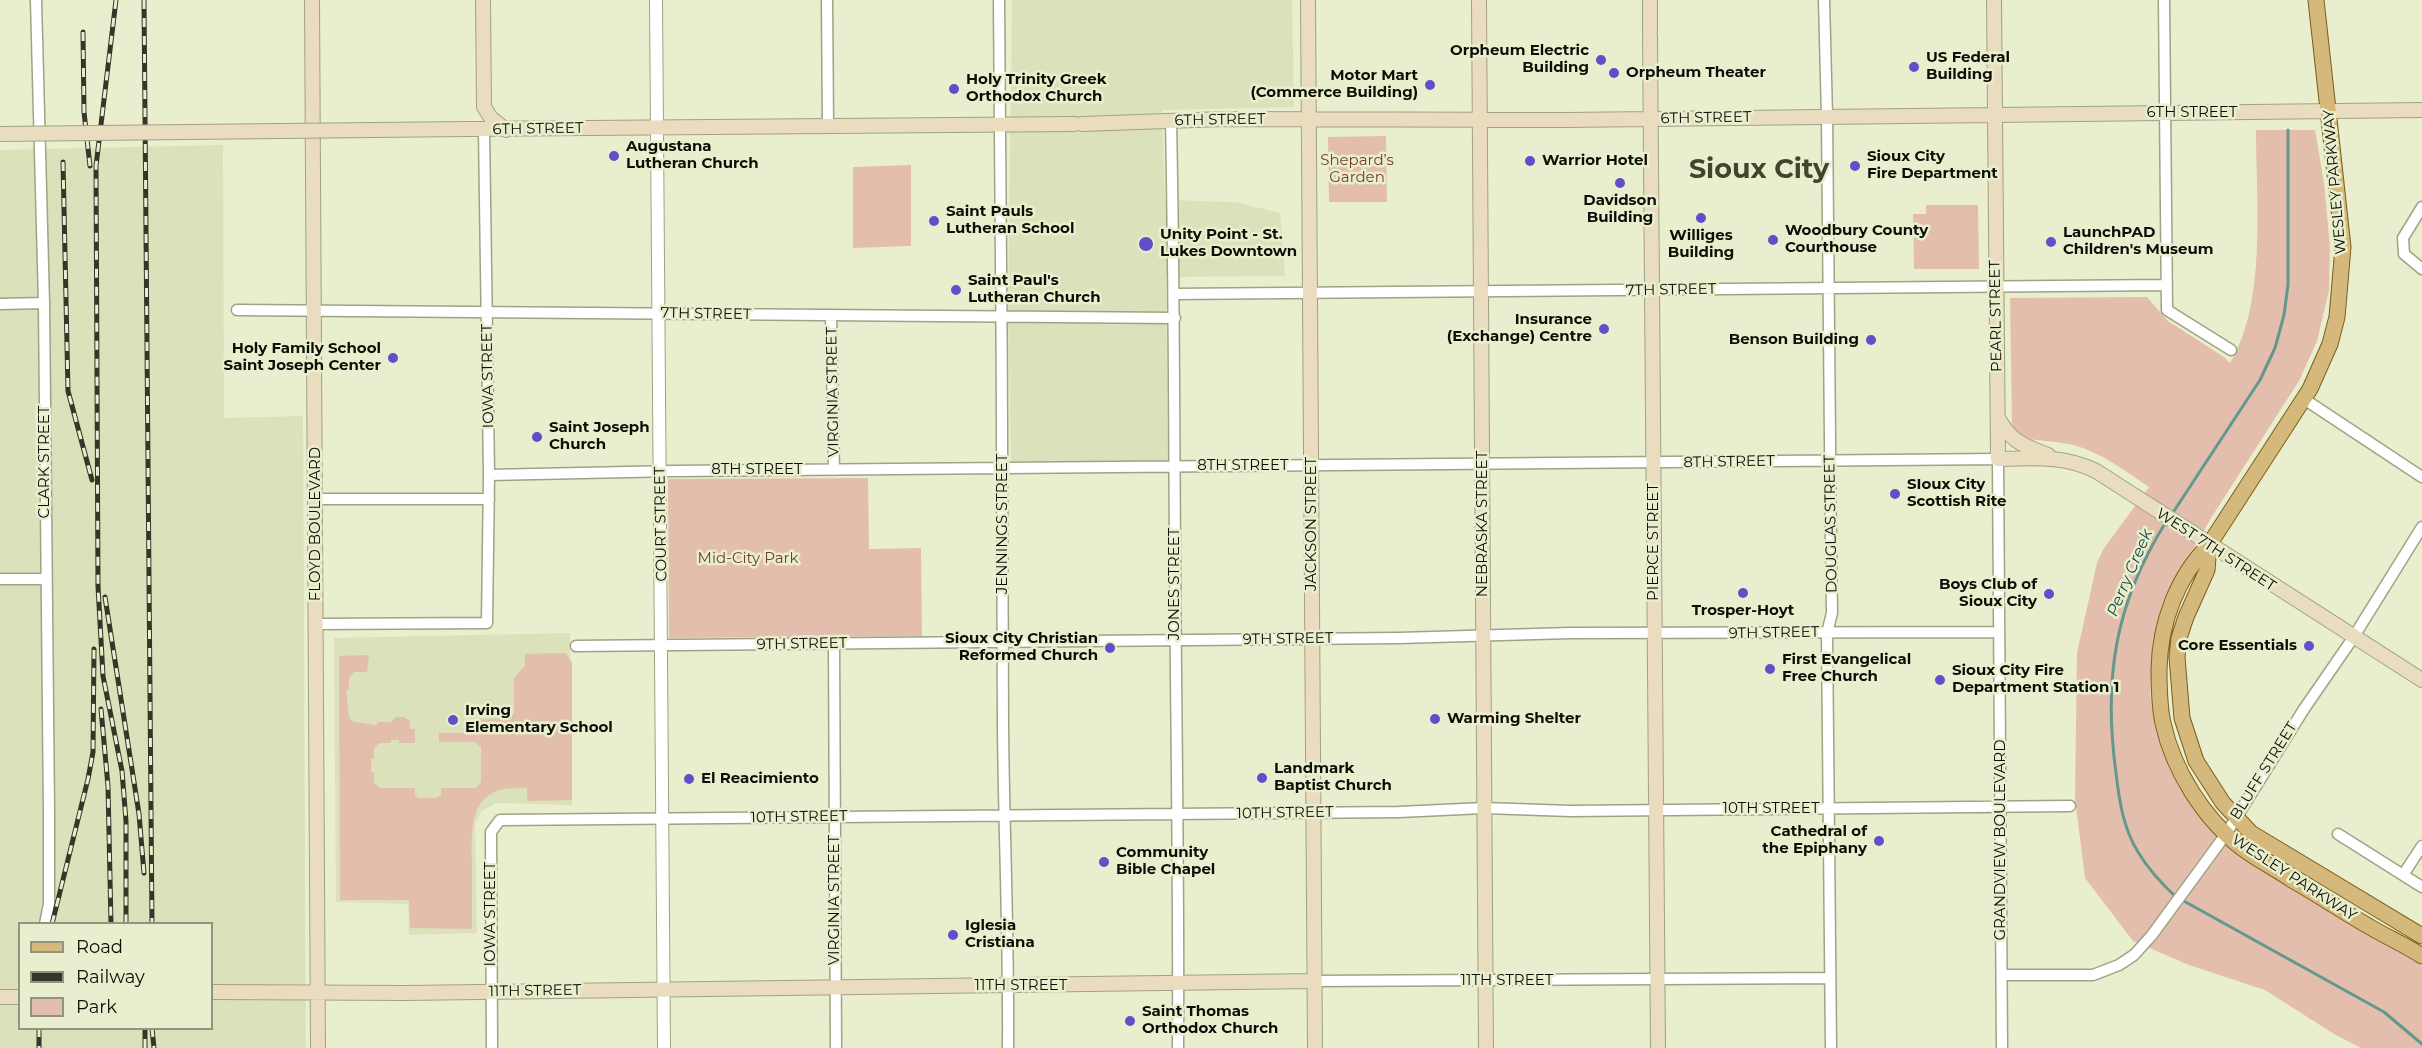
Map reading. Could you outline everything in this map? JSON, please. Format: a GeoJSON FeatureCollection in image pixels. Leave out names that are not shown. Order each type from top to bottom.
{"type":"FeatureCollection","features":[{"type":"Feature","properties":{"kind":"main road","name":"FLOYD BOULEVARD"},"geometry":{"type":"LineString","coordinates":[[312,0],[318,1048]]}},
{"type":"Feature","properties":{"kind":"main road"},"geometry":{"type":"LineString","coordinates":[[483,0],[484,107],[491,118],[506,129]]}},
{"type":"Feature","properties":{"kind":"main road","name":"JACKSON STREET"},"geometry":{"type":"LineString","coordinates":[[1308,0],[1315,1048]]}},
{"type":"Feature","properties":{"kind":"main road","name":"NEBRASKA STREET"},"geometry":{"type":"LineString","coordinates":[[1479,0],[1486,1048]]}},
{"type":"Feature","properties":{"kind":"main road","name":"PIERCE STREET"},"geometry":{"type":"LineString","coordinates":[[1650,0],[1658,1048]]}},
{"type":"Feature","properties":{"kind":"main road","name":"PEARL STREET"},"geometry":{"type":"LineString","coordinates":[[1994,0],[1998,459]]}},
{"type":"Feature","properties":{"kind":"main road","name":"WESLEY PARKWAY"},"geometry":{"type":"LineString","coordinates":[[2316,0],[2330,111],[2343,247],[2341,287],[2330,344],[2304,399],[2209,545],[2194,561],[2177,591],[2162,639],[2159,693],[2163,724],[2176,759],[2193,794],[2226,834],[2264,862],[2422,956]]}},
{"type":"Feature","properties":{"kind":"main road"},"geometry":{"type":"LineString","coordinates":[[467,129],[484,107]]}},
{"type":"Feature","properties":{"kind":"main road","name":"6TH STREET"},"geometry":{"type":"LineString","coordinates":[[0,134],[2422,110]]}},
{"type":"Feature","properties":{"kind":"main road"},"geometry":{"type":"LineString","coordinates":[[1997,416],[2007,434],[2018,443],[2055,459]]}},
{"type":"Feature","properties":{"kind":"main road","name":"WEST 7TH STREET"},"geometry":{"type":"LineString","coordinates":[[1998,459],[2055,459],[2089,468],[2422,680]]}},
{"type":"Feature","properties":{"kind":"main road","name":"WESLEY PARKWAY"},"geometry":{"type":"LineString","coordinates":[[2209,545],[2207,570],[2186,617],[2177,657],[2179,692],[2188,741],[2209,785],[2251,833],[2422,936]]}},
{"type":"Feature","properties":{"kind":"main road","name":"11TH STREET"},"geometry":{"type":"LineString","coordinates":[[213,992],[491,992],[1315,981]]}},
{"type":"Feature","properties":{"kind":"main road"},"geometry":{"type":"LineString","coordinates":[[0,997],[18,997]]}},
{"type":"Feature","properties":{"kind":"street","name":"CLARK STREET"},"geometry":{"type":"LineString","coordinates":[[36,0],[44,303],[50,904],[46,922]]}},
{"type":"Feature","properties":{"kind":"street","name":"COURT STREET"},"geometry":{"type":"LineString","coordinates":[[656,0],[664,1048]]}},
{"type":"Feature","properties":{"kind":"street"},"geometry":{"type":"LineString","coordinates":[[827,0],[828,126]]}},
{"type":"Feature","properties":{"kind":"street","name":"JENNINGS STREET"},"geometry":{"type":"LineString","coordinates":[[999,0],[1008,1048]]}},
{"type":"Feature","properties":{"kind":"street","name":"DOUGLAS STREET"},"geometry":{"type":"LineString","coordinates":[[1824,0],[1832,613],[1827,633],[1831,1048]]}},
{"type":"Feature","properties":{"kind":"street"},"geometry":{"type":"LineString","coordinates":[[2164,0],[2167,310],[2230,350]]}},
{"type":"Feature","properties":{"kind":"street","name":"JONES STREET"},"geometry":{"type":"LineString","coordinates":[[1171,121],[1175,294],[1178,1048]]}},
{"type":"Feature","properties":{"kind":"street","name":"IOWA STREET"},"geometry":{"type":"LineString","coordinates":[[316,624],[487,623],[489,475],[484,130]]}},
{"type":"Feature","properties":{"kind":"street"},"geometry":{"type":"LineString","coordinates":[[2422,207],[2405,233],[2403,243],[2404,254],[2422,269]]}},
{"type":"Feature","properties":{"kind":"street","name":"7TH STREET"},"geometry":{"type":"LineString","coordinates":[[1175,294],[2167,285]]}},
{"type":"Feature","properties":{"kind":"street"},"geometry":{"type":"LineString","coordinates":[[0,304],[44,303]]}},
{"type":"Feature","properties":{"kind":"street","name":"7TH STREET"},"geometry":{"type":"LineString","coordinates":[[237,310],[1175,318]]}},
{"type":"Feature","properties":{"kind":"street","name":"VIRGINIA STREET"},"geometry":{"type":"LineString","coordinates":[[831,315],[834,470]]}},
{"type":"Feature","properties":{"kind":"street"},"geometry":{"type":"LineString","coordinates":[[2304,399],[2422,477]]}},
{"type":"Feature","properties":{"kind":"street","name":"8TH STREET"},"geometry":{"type":"LineString","coordinates":[[489,475],[660,471],[1998,459]]}},
{"type":"Feature","properties":{"kind":"street","name":"PEARL STREET"},"geometry":{"type":"LineString","coordinates":[[1998,459],[1999,632]]}},
{"type":"Feature","properties":{"kind":"street"},"geometry":{"type":"LineString","coordinates":[[315,499],[489,499]]}},
{"type":"Feature","properties":{"kind":"street","name":"BLUFF STREET"},"geometry":{"type":"LineString","coordinates":[[2002,975],[2093,975],[2119,965],[2133,955],[2152,935],[2226,834],[2422,527]]}},
{"type":"Feature","properties":{"kind":"street"},"geometry":{"type":"LineString","coordinates":[[0,579],[46,579]]}},
{"type":"Feature","properties":{"kind":"street","name":"9TH STREET"},"geometry":{"type":"LineString","coordinates":[[576,646],[1313,639],[1484,634],[1999,632]]}},
{"type":"Feature","properties":{"kind":"street","name":"GRANDVIEW BOULEVARD"},"geometry":{"type":"LineString","coordinates":[[1999,632],[2002,1048]]}},
{"type":"Feature","properties":{"kind":"street","name":"VIRGINIA STREET"},"geometry":{"type":"LineString","coordinates":[[834,644],[836,1048]]}},
{"type":"Feature","properties":{"kind":"street","name":"10TH STREET"},"geometry":{"type":"LineString","coordinates":[[500,820],[1314,813],[1484,808],[1657,810],[2070,806]]}},
{"type":"Feature","properties":{"kind":"street","name":"IOWA STREET"},"geometry":{"type":"LineString","coordinates":[[492,1048],[491,832],[500,820]]}},
{"type":"Feature","properties":{"kind":"street"},"geometry":{"type":"LineString","coordinates":[[2338,834],[2422,887]]}},
{"type":"Feature","properties":{"kind":"street"},"geometry":{"type":"LineString","coordinates":[[2403,875],[2422,846]]}},
{"type":"Feature","properties":{"kind":"street","name":"11TH STREET"},"geometry":{"type":"LineString","coordinates":[[1315,981],[1830,978]]}},
{"type":"Feature","properties":{"kind":"shaded area","name":"Unity Point - St. Lukes Downtown"},"geometry":{"type":"Polygon","coordinates":[[[1012,0],[1292,0],[1294,107],[1162,110],[1165,200],[1235,202],[1280,213],[1285,276],[1166,277],[1168,461],[1011,461],[1008,308],[1012,0]]]}},
{"type":"Feature","properties":{"kind":"shaded area"},"geometry":{"type":"Polygon","coordinates":[[[223,145],[224,418],[303,416],[306,1048],[0,1048],[0,150],[223,145]]]}},
{"type":"Feature","properties":{"kind":"shaded area","name":"Irving Elementary School"},"geometry":{"type":"Polygon","coordinates":[[[570,633],[572,805],[496,803],[481,812],[475,825],[477,933],[409,935],[408,904],[336,902],[334,638],[570,633]]]}},
{"type":"Feature","properties":{"kind":"green space"},"geometry":{"type":"Polygon","coordinates":[[[2256,130],[2315,130],[2324,183],[2330,246],[2329,290],[2317,341],[2299,381],[2211,518],[2168,593],[2154,638],[2150,693],[2155,725],[2168,761],[2187,799],[2238,852],[2422,966],[2422,1048],[2361,1048],[2334,1034],[2265,990],[2189,965],[2133,941],[2085,878],[2075,799],[2077,653],[2097,563],[2104,548],[2149,487],[2113,463],[2084,448],[2021,438],[2012,424],[2010,298],[2147,297],[2168,321],[2230,363],[2242,339],[2250,311],[2254,281],[2258,219],[2256,130]]]}},
{"type":"Feature","properties":{"kind":"green space","name":"Shepard’s Garden"},"geometry":{"type":"Polygon","coordinates":[[[1386,136],[1387,202],[1329,202],[1328,137],[1386,136]]]}},
{"type":"Feature","properties":{"kind":"green space"},"geometry":{"type":"Polygon","coordinates":[[[911,165],[911,246],[853,248],[853,167],[911,165]]]}},
{"type":"Feature","properties":{"kind":"green space"},"geometry":{"type":"Polygon","coordinates":[[[1926,205],[1978,205],[1979,269],[1914,269],[1913,214],[1926,214],[1926,205]]]}},
{"type":"Feature","properties":{"kind":"green space","name":"Mid-City Park"},"geometry":{"type":"Polygon","coordinates":[[[868,478],[869,549],[921,548],[922,636],[669,638],[668,479],[868,478]]]}},
{"type":"Feature","properties":{"kind":"green space"},"geometry":{"type":"Polygon","coordinates":[[[566,653],[572,663],[572,800],[527,801],[527,788],[509,788],[485,798],[478,807],[472,832],[472,929],[410,928],[409,900],[340,900],[339,656],[369,655],[367,672],[354,672],[349,677],[349,690],[346,690],[349,718],[354,722],[377,725],[378,722],[391,722],[396,717],[404,717],[410,721],[410,729],[415,729],[415,743],[399,743],[399,740],[391,740],[391,743],[379,743],[374,748],[371,772],[374,772],[374,783],[380,788],[415,788],[415,795],[418,798],[436,798],[441,795],[441,788],[476,788],[481,782],[481,747],[475,742],[439,742],[439,733],[473,733],[473,724],[478,724],[478,719],[509,718],[514,713],[514,678],[525,666],[525,654],[566,653]]]}},
{"type":"Feature","properties":{"kind":"waterway","name":"Perry Creek"},"geometry":{"type":"LineString","coordinates":[[2172,514],[2260,380],[2275,348],[2284,315],[2288,285],[2288,130]]}},
{"type":"Feature","properties":{"kind":"waterway","name":"Perry Creek"},"geometry":{"type":"LineString","coordinates":[[2166,522],[2149,552],[2124,612],[2117,643],[2111,706],[2116,773],[2125,823],[2142,858],[2155,876],[2176,897]]}},
{"type":"Feature","properties":{"kind":"waterway","name":"Perry Creek"},"geometry":{"type":"LineString","coordinates":[[2182,900],[2384,1012],[2422,1044]]}},
{"type":"Feature","properties":{"kind":"railway"},"geometry":{"type":"LineString","coordinates":[[116,0],[96,166],[98,586],[103,676],[122,771],[126,821],[126,922]]}},
{"type":"Feature","properties":{"kind":"railway"},"geometry":{"type":"LineString","coordinates":[[144,0],[152,922]]}},
{"type":"Feature","properties":{"kind":"railway"},"geometry":{"type":"LineString","coordinates":[[83,32],[84,112],[90,166]]}},
{"type":"Feature","properties":{"kind":"railway"},"geometry":{"type":"LineString","coordinates":[[63,162],[68,391],[92,480]]}},
{"type":"Feature","properties":{"kind":"railway"},"geometry":{"type":"LineString","coordinates":[[105,597],[139,814],[144,873]]}},
{"type":"Feature","properties":{"kind":"railway"},"geometry":{"type":"LineString","coordinates":[[52,922],[93,752],[94,649]]}},
{"type":"Feature","properties":{"kind":"railway"},"geometry":{"type":"LineString","coordinates":[[101,709],[108,786],[111,922]]}},
{"type":"Feature","properties":{"kind":"railway"},"geometry":{"type":"LineString","coordinates":[[39,1030],[39,1048]]}},
{"type":"Feature","properties":{"kind":"railway"},"geometry":{"type":"LineString","coordinates":[[145,1030],[145,1048]]}},
{"type":"Feature","properties":{"kind":"railway"},"geometry":{"type":"LineString","coordinates":[[152,1030],[154,1048]]}},
{"type":"Feature","properties":{"kind":"place","name":"Orpheum Electric Building"},"geometry":{"type":"Point","coordinates":[1601,60]}},
{"type":"Feature","properties":{"kind":"place","name":"US Federal Building"},"geometry":{"type":"Point","coordinates":[1914,67]}},
{"type":"Feature","properties":{"kind":"place","name":"Orpheum Theater"},"geometry":{"type":"Point","coordinates":[1614,73]}},
{"type":"Feature","properties":{"kind":"place","name":"Motor Mart (Commerce Building)"},"geometry":{"type":"Point","coordinates":[1430,85]}},
{"type":"Feature","properties":{"kind":"place","name":"Holy Trinity Greek Orthodox Church"},"geometry":{"type":"Point","coordinates":[954,89]}},
{"type":"Feature","properties":{"kind":"place","name":"Augustana Lutheran Church"},"geometry":{"type":"Point","coordinates":[614,156]}},
{"type":"Feature","properties":{"kind":"place","name":"Warrior Hotel"},"geometry":{"type":"Point","coordinates":[1530,161]}},
{"type":"Feature","properties":{"kind":"place","name":"Sioux City Fire Department"},"geometry":{"type":"Point","coordinates":[1855,166]}},
{"type":"Feature","properties":{"kind":"place","name":"Davidson Building"},"geometry":{"type":"Point","coordinates":[1620,183]}},
{"type":"Feature","properties":{"kind":"place","name":"Williges Building"},"geometry":{"type":"Point","coordinates":[1701,218]}},
{"type":"Feature","properties":{"kind":"place","name":"Saint Pauls Lutheran School"},"geometry":{"type":"Point","coordinates":[934,221]}},
{"type":"Feature","properties":{"kind":"place","name":"Woodbury County Courthouse"},"geometry":{"type":"Point","coordinates":[1773,240]}},
{"type":"Feature","properties":{"kind":"place","name":"LaunchPAD Children's Museum"},"geometry":{"type":"Point","coordinates":[2051,242]}},
{"type":"Feature","properties":{"kind":"place","name":"Unity Point - St. Lukes Downtown"},"geometry":{"type":"Point","coordinates":[1146,244]}},
{"type":"Feature","properties":{"kind":"place","name":"Saint Paul's Lutheran Church"},"geometry":{"type":"Point","coordinates":[956,290]}},
{"type":"Feature","properties":{"kind":"place","name":"Insurance (Exchange) Centre"},"geometry":{"type":"Point","coordinates":[1604,329]}},
{"type":"Feature","properties":{"kind":"place","name":"Benson Building"},"geometry":{"type":"Point","coordinates":[1871,340]}},
{"type":"Feature","properties":{"kind":"place","name":"Holy Family School Saint Joseph Center"},"geometry":{"type":"Point","coordinates":[393,358]}},
{"type":"Feature","properties":{"kind":"place","name":"Saint Joseph Church"},"geometry":{"type":"Point","coordinates":[537,437]}},
{"type":"Feature","properties":{"kind":"place","name":"SIoux City Scottish Rite"},"geometry":{"type":"Point","coordinates":[1895,494]}},
{"type":"Feature","properties":{"kind":"place","name":"Trosper-Hoyt"},"geometry":{"type":"Point","coordinates":[1743,593]}},
{"type":"Feature","properties":{"kind":"place","name":"Boys Club of Sioux City"},"geometry":{"type":"Point","coordinates":[2049,594]}},
{"type":"Feature","properties":{"kind":"place","name":"Core Essentials"},"geometry":{"type":"Point","coordinates":[2309,646]}},
{"type":"Feature","properties":{"kind":"place","name":"Sioux City Christian Reformed Church"},"geometry":{"type":"Point","coordinates":[1110,648]}},
{"type":"Feature","properties":{"kind":"place","name":"First Evangelical Free Church"},"geometry":{"type":"Point","coordinates":[1770,669]}},
{"type":"Feature","properties":{"kind":"place","name":"Sioux City Fire Department Station 1"},"geometry":{"type":"Point","coordinates":[1940,680]}},
{"type":"Feature","properties":{"kind":"place","name":"Warming Shelter"},"geometry":{"type":"Point","coordinates":[1435,719]}},
{"type":"Feature","properties":{"kind":"place","name":"Irving Elementary School"},"geometry":{"type":"Point","coordinates":[453,720]}},
{"type":"Feature","properties":{"kind":"place","name":"Landmark Baptist Church"},"geometry":{"type":"Point","coordinates":[1262,778]}},
{"type":"Feature","properties":{"kind":"place","name":"El Reacimiento"},"geometry":{"type":"Point","coordinates":[689,779]}},
{"type":"Feature","properties":{"kind":"place","name":"Cathedral of the Epiphany"},"geometry":{"type":"Point","coordinates":[1879,841]}},
{"type":"Feature","properties":{"kind":"place","name":"Community Bible Chapel"},"geometry":{"type":"Point","coordinates":[1104,862]}},
{"type":"Feature","properties":{"kind":"place","name":"Iglesia Cristiana"},"geometry":{"type":"Point","coordinates":[953,935]}},
{"type":"Feature","properties":{"kind":"place","name":"Saint Thomas Orthodox Church"},"geometry":{"type":"Point","coordinates":[1130,1021]}},
{"type":"Feature","properties":{"kind":"district","name":"Sioux City"},"geometry":{"type":"Point","coordinates":[1759,170]}}]}
